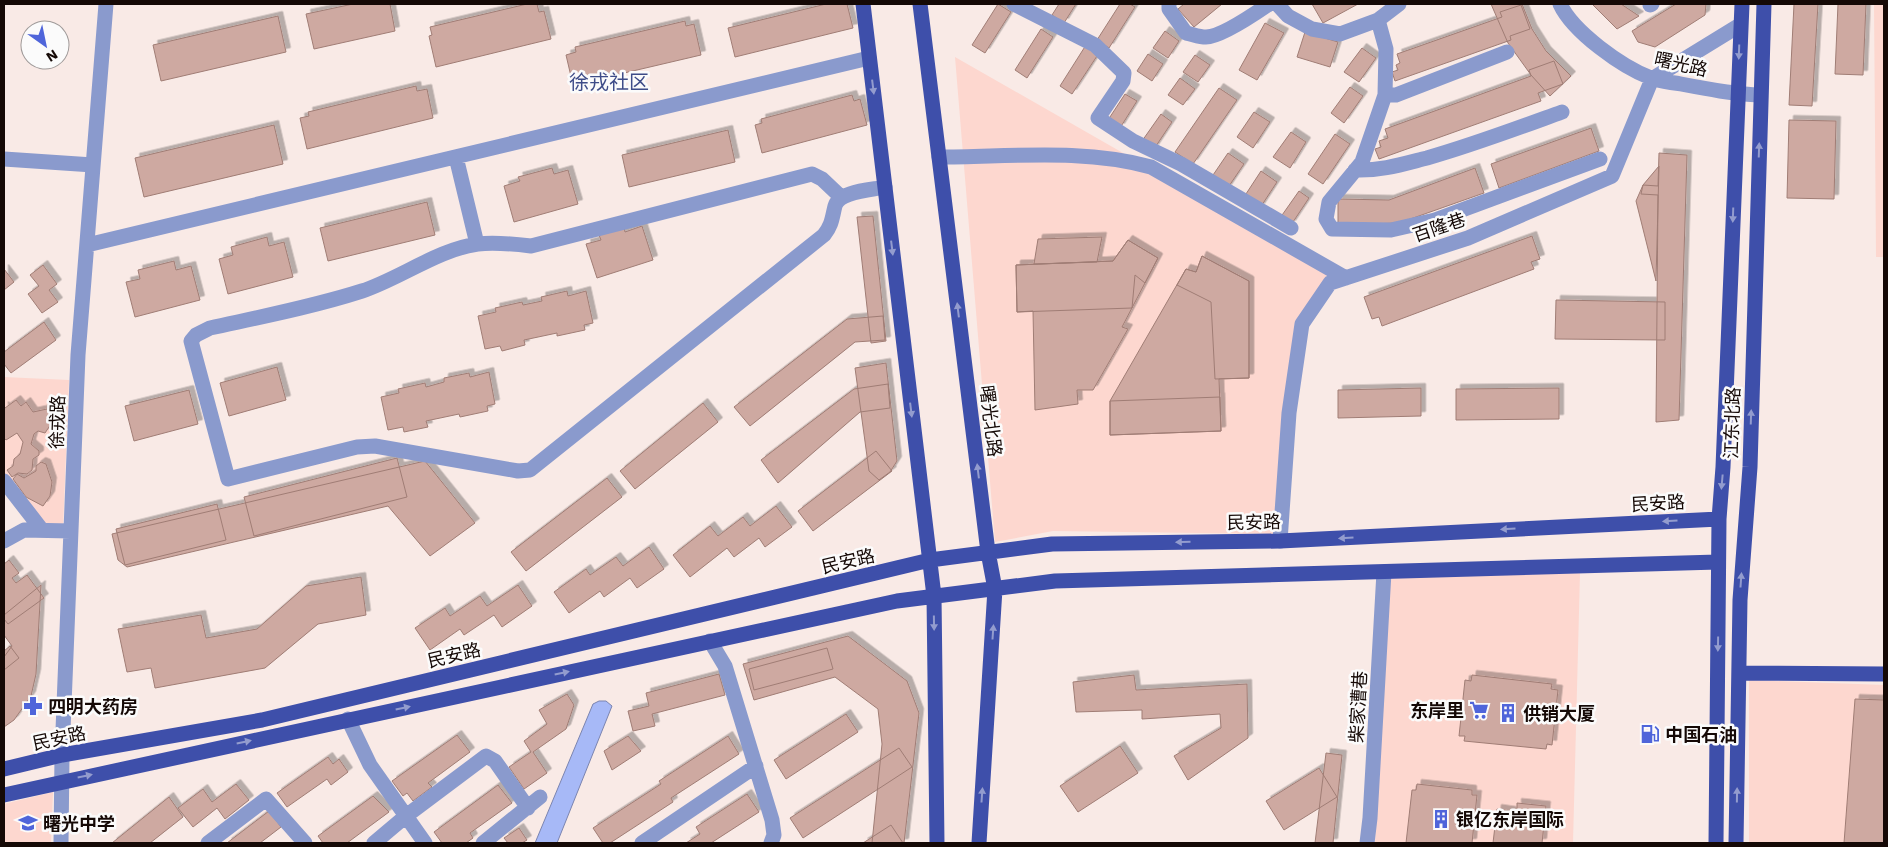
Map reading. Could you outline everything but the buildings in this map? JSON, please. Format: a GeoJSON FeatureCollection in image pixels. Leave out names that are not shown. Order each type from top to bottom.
{"type":"FeatureCollection","features":[{"type":"Feature","properties":{"kind":"main road"},"geometry":{"type":"LineString","coordinates":[[863,4],[934,596],[936,843]]}},
{"type":"Feature","properties":{"kind":"main road","name":"曙光北路"},"geometry":{"type":"LineString","coordinates":[[920,4],[988,552],[995,589],[979,843]]}},
{"type":"Feature","properties":{"kind":"main road","name":"江东北路"},"geometry":{"type":"LineString","coordinates":[[1716,843],[1719,519],[1723,467],[1742,4]]}},
{"type":"Feature","properties":{"kind":"main road","name":"江东北路"},"geometry":{"type":"LineString","coordinates":[[1736,843],[1740,600],[1750,457],[1764,4]]}},
{"type":"Feature","properties":{"kind":"main road","name":"民安路"},"geometry":{"type":"LineString","coordinates":[[4,770],[62,756],[262,720],[930,560],[1052,544],[1280,541],[1719,519]]}},
{"type":"Feature","properties":{"kind":"main road"},"geometry":{"type":"LineString","coordinates":[[4,795],[897,601],[1055,581],[1718,562]]}},
{"type":"Feature","properties":{"kind":"main road"},"geometry":{"type":"LineString","coordinates":[[1739,673],[1884,674]]}},
{"type":"Feature","properties":{"kind":"street","name":"徐戎路"},"geometry":{"type":"LineString","coordinates":[[61,843],[62,756],[78,355],[106,4]]}},
{"type":"Feature","properties":{"kind":"street"},"geometry":{"type":"LineString","coordinates":[[1014,4],[1095,45],[1124,73],[1123,81],[1098,118],[1133,141],[1181,164],[1291,228]]}},
{"type":"Feature","properties":{"kind":"street"},"geometry":{"type":"LineString","coordinates":[[1169,4],[1169,9],[1186,33],[1206,38],[1254,15],[1268,4]]}},
{"type":"Feature","properties":{"kind":"street"},"geometry":{"type":"LineString","coordinates":[[1277,4],[1288,16],[1312,29],[1340,34],[1378,20],[1399,4]]}},
{"type":"Feature","properties":{"kind":"street","name":"曙光路"},"geometry":{"type":"LineString","coordinates":[[1560,4],[1576,26],[1594,42],[1652,79],[1738,95],[1760,95]]}},
{"type":"Feature","properties":{"kind":"street"},"geometry":{"type":"LineString","coordinates":[[1378,20],[1386,49],[1385,95],[1362,162],[1329,202],[1326,219],[1332,229],[1391,230],[1435,220],[1600,159]]}},
{"type":"Feature","properties":{"kind":"street"},"geometry":{"type":"LineString","coordinates":[[1652,79],[1740,25]]}},
{"type":"Feature","properties":{"kind":"street"},"geometry":{"type":"LineString","coordinates":[[1385,95],[1396,95],[1507,52]]}},
{"type":"Feature","properties":{"kind":"street"},"geometry":{"type":"LineString","coordinates":[[87,245],[869,58]]}},
{"type":"Feature","properties":{"kind":"street","name":"百隆巷"},"geometry":{"type":"LineString","coordinates":[[1280,541],[1289,413],[1302,324],[1330,283],[1468,238],[1612,176],[1652,79]]}},
{"type":"Feature","properties":{"kind":"street"},"geometry":{"type":"LineString","coordinates":[[1355,170],[1391,168],[1467,147],[1562,112]]}},
{"type":"Feature","properties":{"kind":"street"},"geometry":{"type":"LineString","coordinates":[[939,157],[1096,156],[1123,160],[1150,168],[1346,278]]}},
{"type":"Feature","properties":{"kind":"street"},"geometry":{"type":"LineString","coordinates":[[456,157],[477,244]]}},
{"type":"Feature","properties":{"kind":"street"},"geometry":{"type":"LineString","coordinates":[[4,159],[93,165]]}},
{"type":"Feature","properties":{"kind":"street"},"geometry":{"type":"LineString","coordinates":[[841,197],[822,179],[812,174],[531,246],[506,243],[477,244],[441,256],[365,290],[333,300],[210,328],[196,335],[191,341],[228,479],[357,447],[375,446],[518,471],[530,470],[824,235],[831,227],[836,203],[841,197],[884,187]]}},
{"type":"Feature","properties":{"kind":"street"},"geometry":{"type":"LineString","coordinates":[[4,481],[42,530]]}},
{"type":"Feature","properties":{"kind":"street"},"geometry":{"type":"LineString","coordinates":[[4,541],[24,530],[71,531]]}},
{"type":"Feature","properties":{"kind":"street","name":"柴家漕巷"},"geometry":{"type":"LineString","coordinates":[[1367,843],[1384,572]]}},
{"type":"Feature","properties":{"kind":"street"},"geometry":{"type":"LineString","coordinates":[[710,641],[725,666],[756,766],[772,820],[774,835],[771,843]]}},
{"type":"Feature","properties":{"kind":"street"},"geometry":{"type":"LineString","coordinates":[[348,720],[370,766],[425,843]]}},
{"type":"Feature","properties":{"kind":"street"},"geometry":{"type":"LineString","coordinates":[[374,843],[406,816],[486,756],[495,761],[528,808]]}},
{"type":"Feature","properties":{"kind":"street"},"geometry":{"type":"LineString","coordinates":[[642,843],[756,766]]}},
{"type":"Feature","properties":{"kind":"street"},"geometry":{"type":"LineString","coordinates":[[483,843],[540,797]]}},
{"type":"Feature","properties":{"kind":"street"},"geometry":{"type":"LineString","coordinates":[[208,843],[266,799],[305,843]]}},
{"type":"Feature","properties":{"kind":"shaded area"},"geometry":{"type":"Polygon","coordinates":[[[1874,4],[1884,4],[1884,257],[1876,257],[1874,4]]]}},
{"type":"Feature","properties":{"kind":"shaded area"},"geometry":{"type":"Polygon","coordinates":[[[955,57],[1333,273],[1295,322],[1273,534],[1053,531],[995,542],[955,57]]]}},
{"type":"Feature","properties":{"kind":"shaded area"},"geometry":{"type":"Polygon","coordinates":[[[4,377],[69,380],[63,528],[43,528],[4,476],[4,377]]]}},
{"type":"Feature","properties":{"kind":"shaded area","name":"东岸里"},"geometry":{"type":"Polygon","coordinates":[[[1580,573],[1573,843],[1375,843],[1390,578],[1580,573]]]}},
{"type":"Feature","properties":{"kind":"shaded area"},"geometry":{"type":"Polygon","coordinates":[[[1749,680],[1884,685],[1884,843],[1749,843],[1749,680]]]}},
{"type":"Feature","properties":{"kind":"shaded area","name":"曙光中学"},"geometry":{"type":"Polygon","coordinates":[[[53,792],[51,843],[4,843],[4,804],[53,792]]]}},
{"type":"Feature","properties":{"kind":"water"},"geometry":{"type":"Polygon","coordinates":[[[599,701],[606,701],[612,706],[557,843],[535,843],[593,704],[599,701]]]}},
{"type":"Feature","properties":{"kind":"place","name":"四明大药房"},"geometry":{"type":"Point","coordinates":[33,706]}},
{"type":"Feature","properties":{"kind":"place","name":"东岸里"},"geometry":{"type":"Point","coordinates":[1479,710]}},
{"type":"Feature","properties":{"kind":"place","name":"供销大厦"},"geometry":{"type":"Point","coordinates":[1508,713]}},
{"type":"Feature","properties":{"kind":"place","name":"中国石油"},"geometry":{"type":"Point","coordinates":[1650,734]}},
{"type":"Feature","properties":{"kind":"place","name":"银亿东岸国际"},"geometry":{"type":"Point","coordinates":[1441,819]}},
{"type":"Feature","properties":{"kind":"place","name":"曙光中学"},"geometry":{"type":"Point","coordinates":[28,823]}},
{"type":"Feature","properties":{"kind":"district","name":"徐戎社区"},"geometry":{"type":"Point","coordinates":[609,82]}}]}
